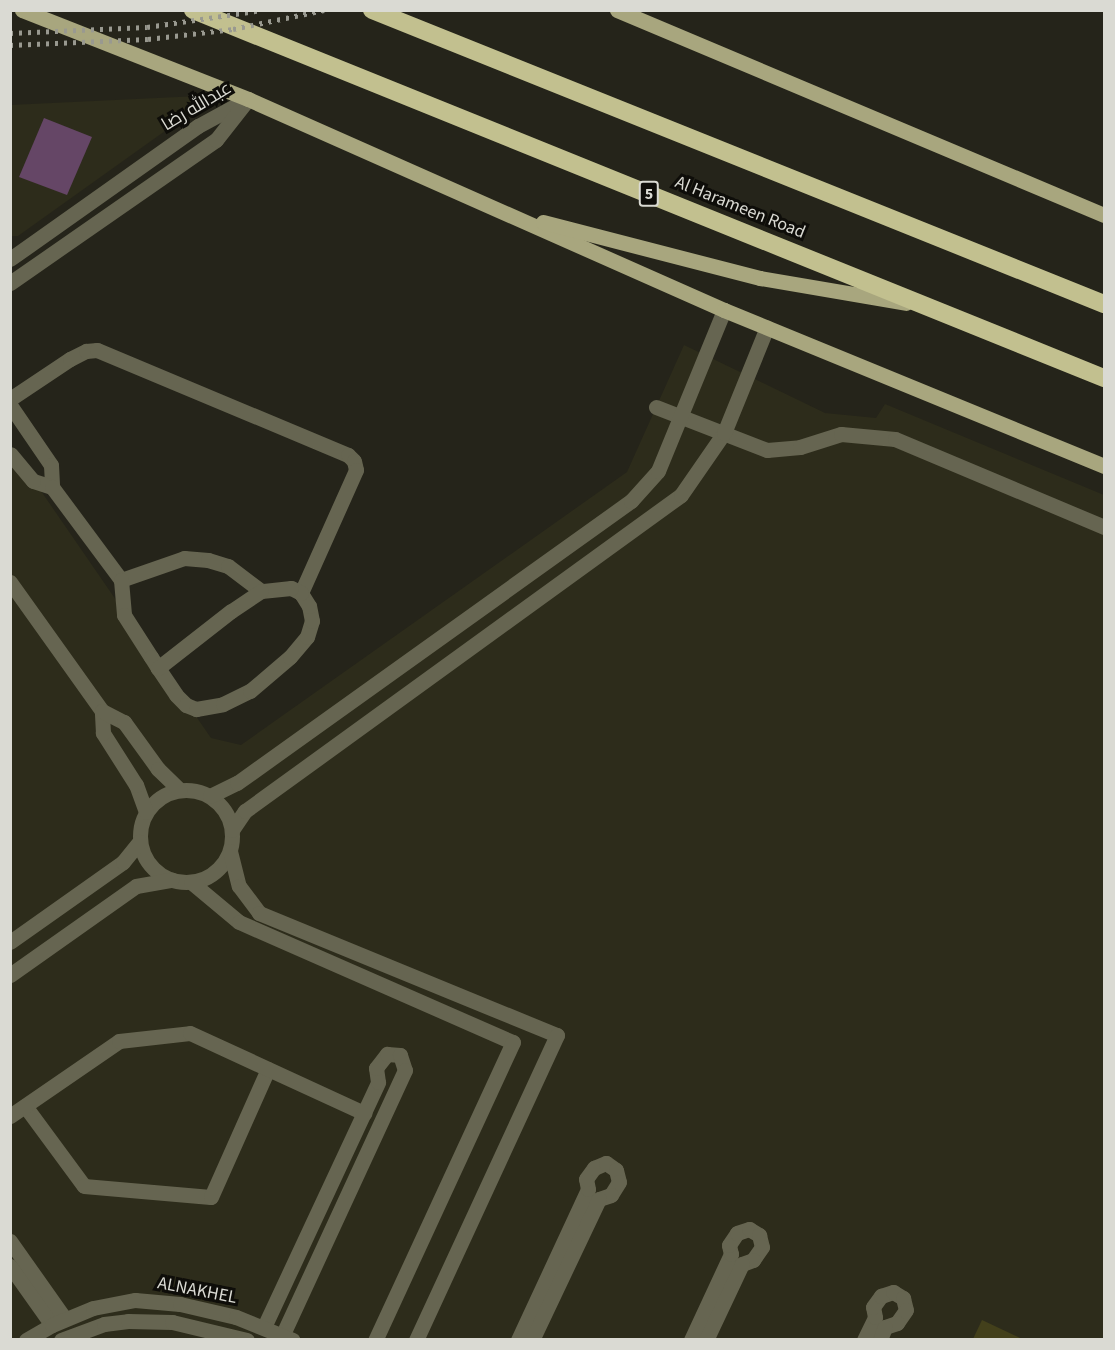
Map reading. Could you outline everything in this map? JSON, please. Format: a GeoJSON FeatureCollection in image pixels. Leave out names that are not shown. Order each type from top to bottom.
{"type":"FeatureCollection","features":[{"type":"Feature","properties":{"kind":"highway","name":"Al Harameen Road"},"geometry":{"type":"LineString","coordinates":[[193,10],[1104,378]]}},
{"type":"Feature","properties":{"kind":"highway"},"geometry":{"type":"LineString","coordinates":[[372,10],[1104,304]]}},
{"type":"Feature","properties":{"kind":"main road"},"geometry":{"type":"LineString","coordinates":[[22,10],[248,99],[724,310],[1104,466]]}},
{"type":"Feature","properties":{"kind":"main road"},"geometry":{"type":"LineString","coordinates":[[617,10],[1104,215]]}},
{"type":"Feature","properties":{"kind":"main road"},"geometry":{"type":"LineString","coordinates":[[499,210],[760,278],[929,307]]}},
{"type":"Feature","properties":{"kind":"street","name":"عبدالله رضا"},"geometry":{"type":"LineString","coordinates":[[10,259],[198,126],[248,99]]}},
{"type":"Feature","properties":{"kind":"street","name":"عبدالله رضا"},"geometry":{"type":"LineString","coordinates":[[10,283],[216,140],[248,99]]}},
{"type":"Feature","properties":{"kind":"street"},"geometry":{"type":"LineString","coordinates":[[210,796],[237,783],[631,501],[658,471],[724,310]]}},
{"type":"Feature","properties":{"kind":"street"},"geometry":{"type":"LineString","coordinates":[[232,830],[245,811],[681,495],[724,433],[767,327]]}},
{"type":"Feature","properties":{"kind":"street"},"geometry":{"type":"LineString","coordinates":[[10,399],[70,359],[86,351],[97,350],[348,455],[356,470],[301,593]]}},
{"type":"Feature","properties":{"kind":"street"},"geometry":{"type":"LineString","coordinates":[[10,405],[51,465],[52,487],[121,580],[124,615],[158,668],[186,705],[196,709],[223,704],[250,691],[290,657],[308,637],[312,621],[309,606],[301,593],[291,588],[261,591],[231,611],[158,668]]}},
{"type":"Feature","properties":{"kind":"street"},"geometry":{"type":"LineString","coordinates":[[656,407],[767,450],[801,447],[841,434],[895,439],[1104,527]]}},
{"type":"Feature","properties":{"kind":"street"},"geometry":{"type":"LineString","coordinates":[[10,454],[33,481],[52,487]]}},
{"type":"Feature","properties":{"kind":"street"},"geometry":{"type":"LineString","coordinates":[[121,580],[184,558],[208,560],[228,566],[261,591]]}},
{"type":"Feature","properties":{"kind":"street"},"geometry":{"type":"LineString","coordinates":[[10,582],[102,711],[124,722],[158,769],[180,790]]}},
{"type":"Feature","properties":{"kind":"street"},"geometry":{"type":"LineString","coordinates":[[102,711],[103,733],[136,786],[146,812]]}},
{"type":"Feature","properties":{"kind":"street"},"geometry":{"type":"LineString","coordinates":[[10,975],[136,886],[171,880],[191,882],[211,875],[226,860],[230,851],[232,830],[225,811],[210,796],[191,790],[180,790],[161,797],[146,812],[142,821],[140,842],[147,861],[161,876],[171,880]]}},
{"type":"Feature","properties":{"kind":"street"},"geometry":{"type":"LineString","coordinates":[[10,942],[123,862],[140,842]]}},
{"type":"Feature","properties":{"kind":"street"},"geometry":{"type":"LineString","coordinates":[[230,851],[239,886],[259,913],[556,1035],[416,1340]]}},
{"type":"Feature","properties":{"kind":"street"},"geometry":{"type":"LineString","coordinates":[[191,882],[239,922],[513,1042],[375,1340]]}},
{"type":"Feature","properties":{"kind":"street"},"geometry":{"type":"LineString","coordinates":[[10,1116],[118,1041],[190,1033],[364,1113]]}},
{"type":"Feature","properties":{"kind":"street"},"geometry":{"type":"LineString","coordinates":[[264,1327],[378,1082],[376,1068],[387,1054],[400,1055],[405,1070],[285,1338]]}},
{"type":"Feature","properties":{"kind":"street"},"geometry":{"type":"LineString","coordinates":[[25,1106],[84,1186],[211,1197],[268,1069]]}},
{"type":"Feature","properties":{"kind":"street"},"geometry":{"type":"LineString","coordinates":[[518,1340],[588,1189],[586,1179],[594,1168],[606,1163],[616,1170],[619,1182],[611,1195],[599,1199],[532,1340]]}},
{"type":"Feature","properties":{"kind":"street"},"geometry":{"type":"LineString","coordinates":[[692,1340],[731,1254],[729,1245],[737,1233],[749,1229],[759,1235],[762,1247],[753,1260],[742,1264],[706,1340]]}},
{"type":"Feature","properties":{"kind":"street"},"geometry":{"type":"LineString","coordinates":[[10,1241],[58,1322]]}},
{"type":"Feature","properties":{"kind":"street"},"geometry":{"type":"LineString","coordinates":[[10,1266],[58,1322]]}},
{"type":"Feature","properties":{"kind":"street"},"geometry":{"type":"LineString","coordinates":[[864,1340],[875,1317],[873,1308],[881,1296],[893,1292],[903,1298],[906,1310],[897,1323],[885,1327],[880,1340]]}},
{"type":"Feature","properties":{"kind":"street","name":"ALNAKHEL"},"geometry":{"type":"LineString","coordinates":[[26,1340],[58,1322],[93,1308],[135,1300],[180,1304],[264,1327],[285,1338]]}},
{"type":"Feature","properties":{"kind":"street"},"geometry":{"type":"LineString","coordinates":[[61,1340],[104,1324],[128,1321],[172,1322],[247,1340]]}},
{"type":"Feature","properties":{"kind":"shaded area"},"geometry":{"type":"Polygon","coordinates":[[[199,96],[200,106],[18,236],[11,236],[10,105],[199,96]]]}},
{"type":"Feature","properties":{"kind":"shaded area"},"geometry":{"type":"Polygon","coordinates":[[[684,345],[825,413],[876,418],[885,404],[1104,495],[1104,1339],[11,1339],[10,446],[211,738],[241,745],[627,472],[684,345]]]}},
{"type":"Feature","properties":{"kind":"shaded area"},"geometry":{"type":"Polygon","coordinates":[[[982,1320],[1020,1338],[973,1339],[982,1320]]]}},
{"type":"Feature","properties":{"kind":"building"},"geometry":{"type":"Polygon","coordinates":[[[44,118],[92,137],[67,195],[19,177],[44,118]]]}},
{"type":"Feature","properties":{"kind":"railway"},"geometry":{"type":"LineString","coordinates":[[10,33],[147,27],[262,10]]}},
{"type":"Feature","properties":{"kind":"railway"},"geometry":{"type":"LineString","coordinates":[[10,45],[148,39],[233,29],[324,10]]}}]}
